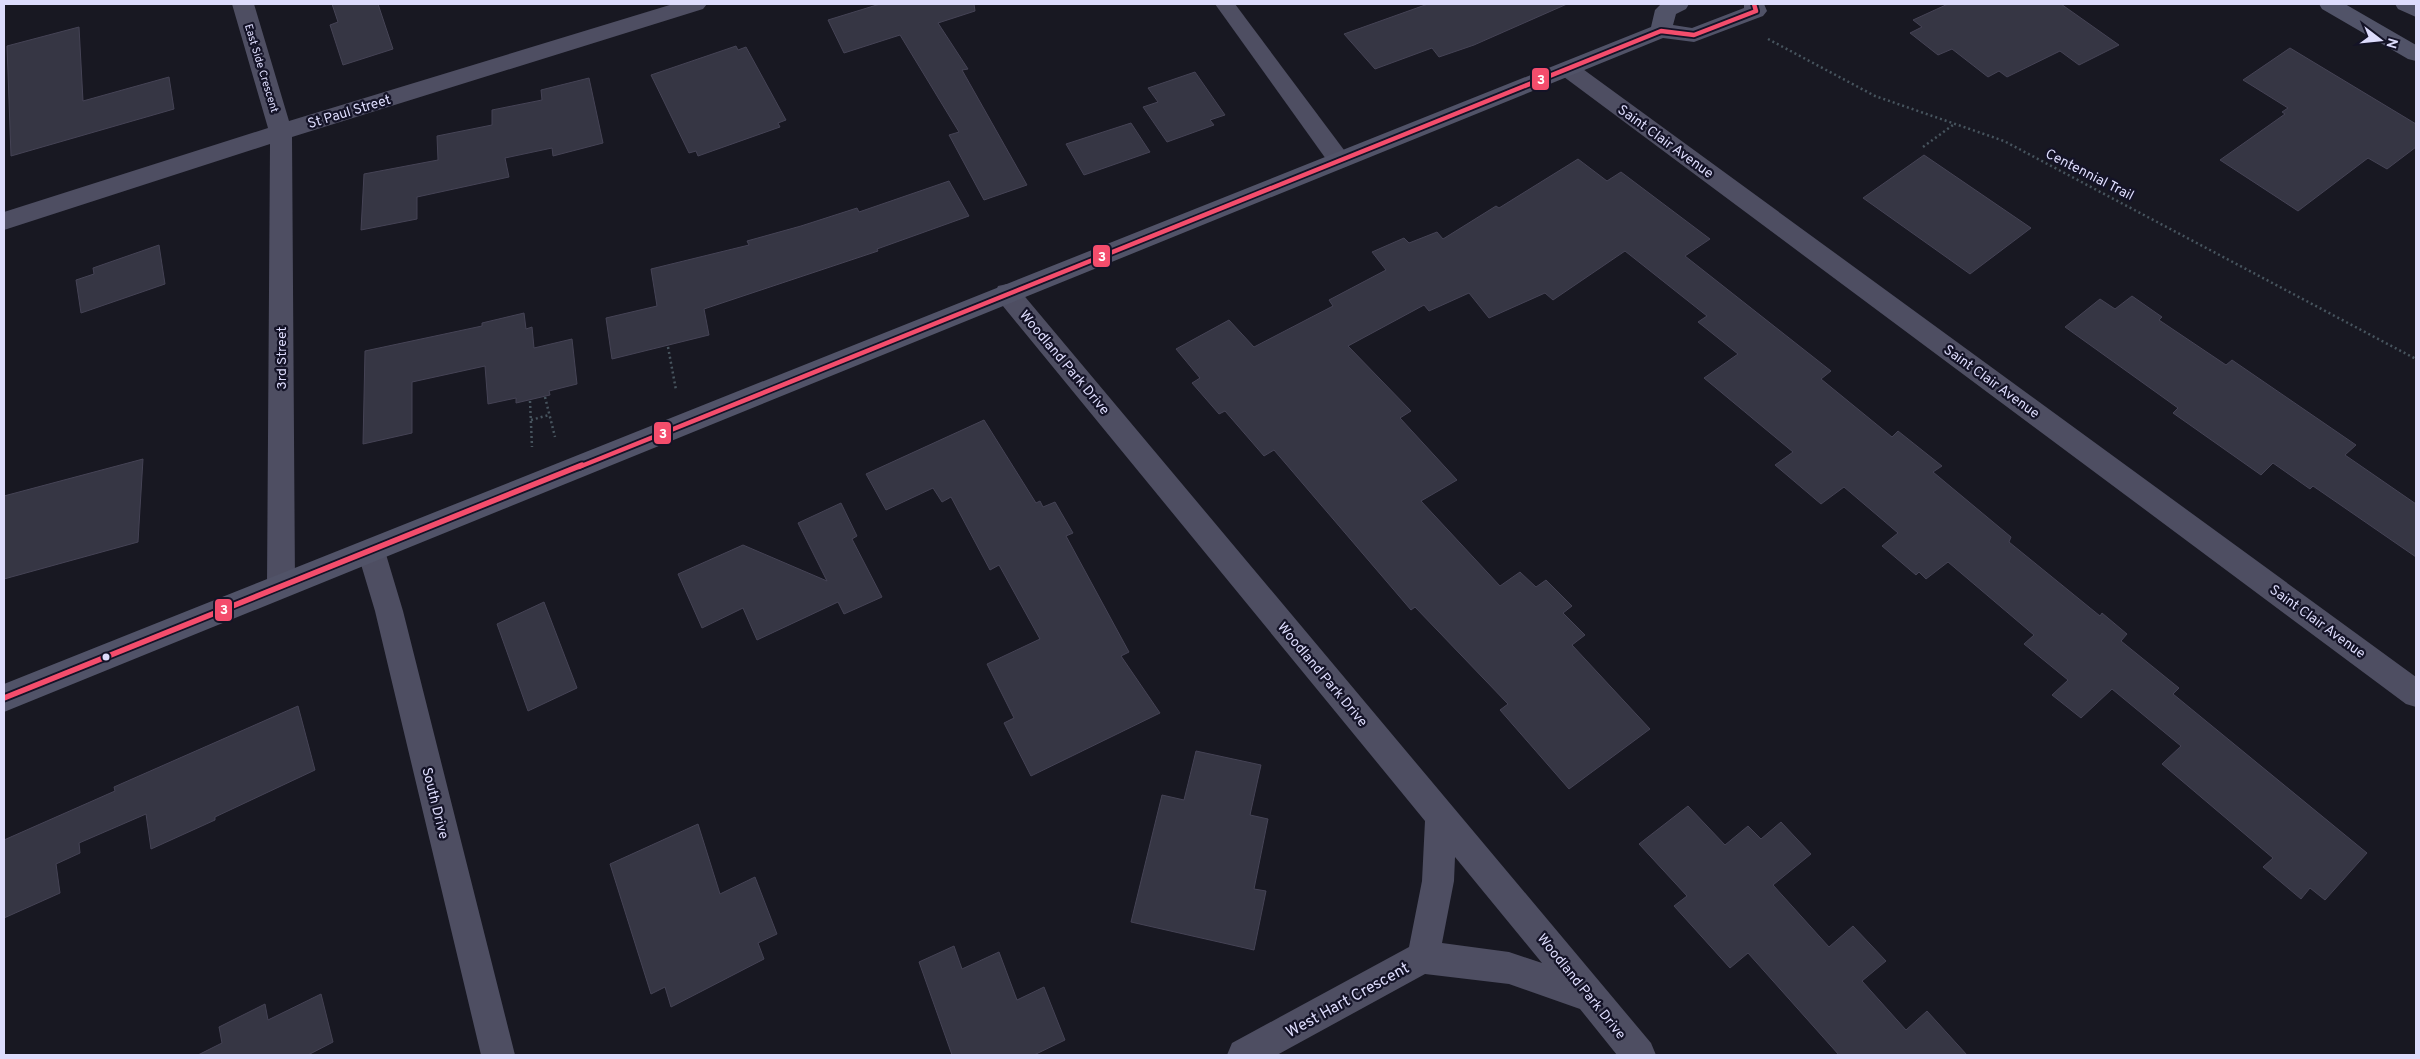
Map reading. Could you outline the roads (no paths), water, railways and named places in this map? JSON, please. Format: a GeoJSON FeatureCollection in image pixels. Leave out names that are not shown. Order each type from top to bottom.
{"type":"FeatureCollection","features":[{"type":"Feature","properties":{"kind":"main road"},"geometry":{"type":"LineString","coordinates":[[1661,31],[1666,10],[1679,4]]}},
{"type":"Feature","properties":{"kind":"main road"},"geometry":{"type":"LineString","coordinates":[[4,698],[1661,31],[1694,35],[1756,11],[1754,4]]}},
{"type":"Feature","properties":{"kind":"main road"},"geometry":{"type":"LineString","coordinates":[[2329,4],[2416,54]]}},
{"type":"Feature","properties":{"kind":"main road"},"geometry":{"type":"LineString","coordinates":[[2404,4],[2416,10]]}},
{"type":"Feature","properties":{"kind":"street","name":"East Side Crescent"},"geometry":{"type":"LineString","coordinates":[[243,4],[282,132]]}},
{"type":"Feature","properties":{"kind":"street","name":"St Paul Street"},"geometry":{"type":"LineString","coordinates":[[4,221],[282,132],[696,4]]}},
{"type":"Feature","properties":{"kind":"street","name":"Saint Clair Avenue"},"geometry":{"type":"LineString","coordinates":[[1568,68],[2416,694]]}},
{"type":"Feature","properties":{"kind":"street","name":"3rd Street"},"geometry":{"type":"LineString","coordinates":[[281,585],[282,132]]}},
{"type":"Feature","properties":{"kind":"street","name":"Woodland Park Drive"},"geometry":{"type":"LineString","coordinates":[[1007,293],[1639,1055]]}},
{"type":"Feature","properties":{"kind":"street","name":"South Drive"},"geometry":{"type":"LineString","coordinates":[[371,551],[389,611],[498,1055]]}},
{"type":"Feature","properties":{"kind":"street","name":"West Hart Crescent"},"geometry":{"type":"LineString","coordinates":[[1423,957],[1438,881],[1441,816]]}},
{"type":"Feature","properties":{"kind":"street","name":"West Hart Crescent"},"geometry":{"type":"LineString","coordinates":[[1244,1055],[1423,957],[1509,968],[1591,997]]}},
{"type":"Feature","properties":{"kind":"lane"},"geometry":{"type":"LineString","coordinates":[[1225,4],[1339,160]]}}]}
